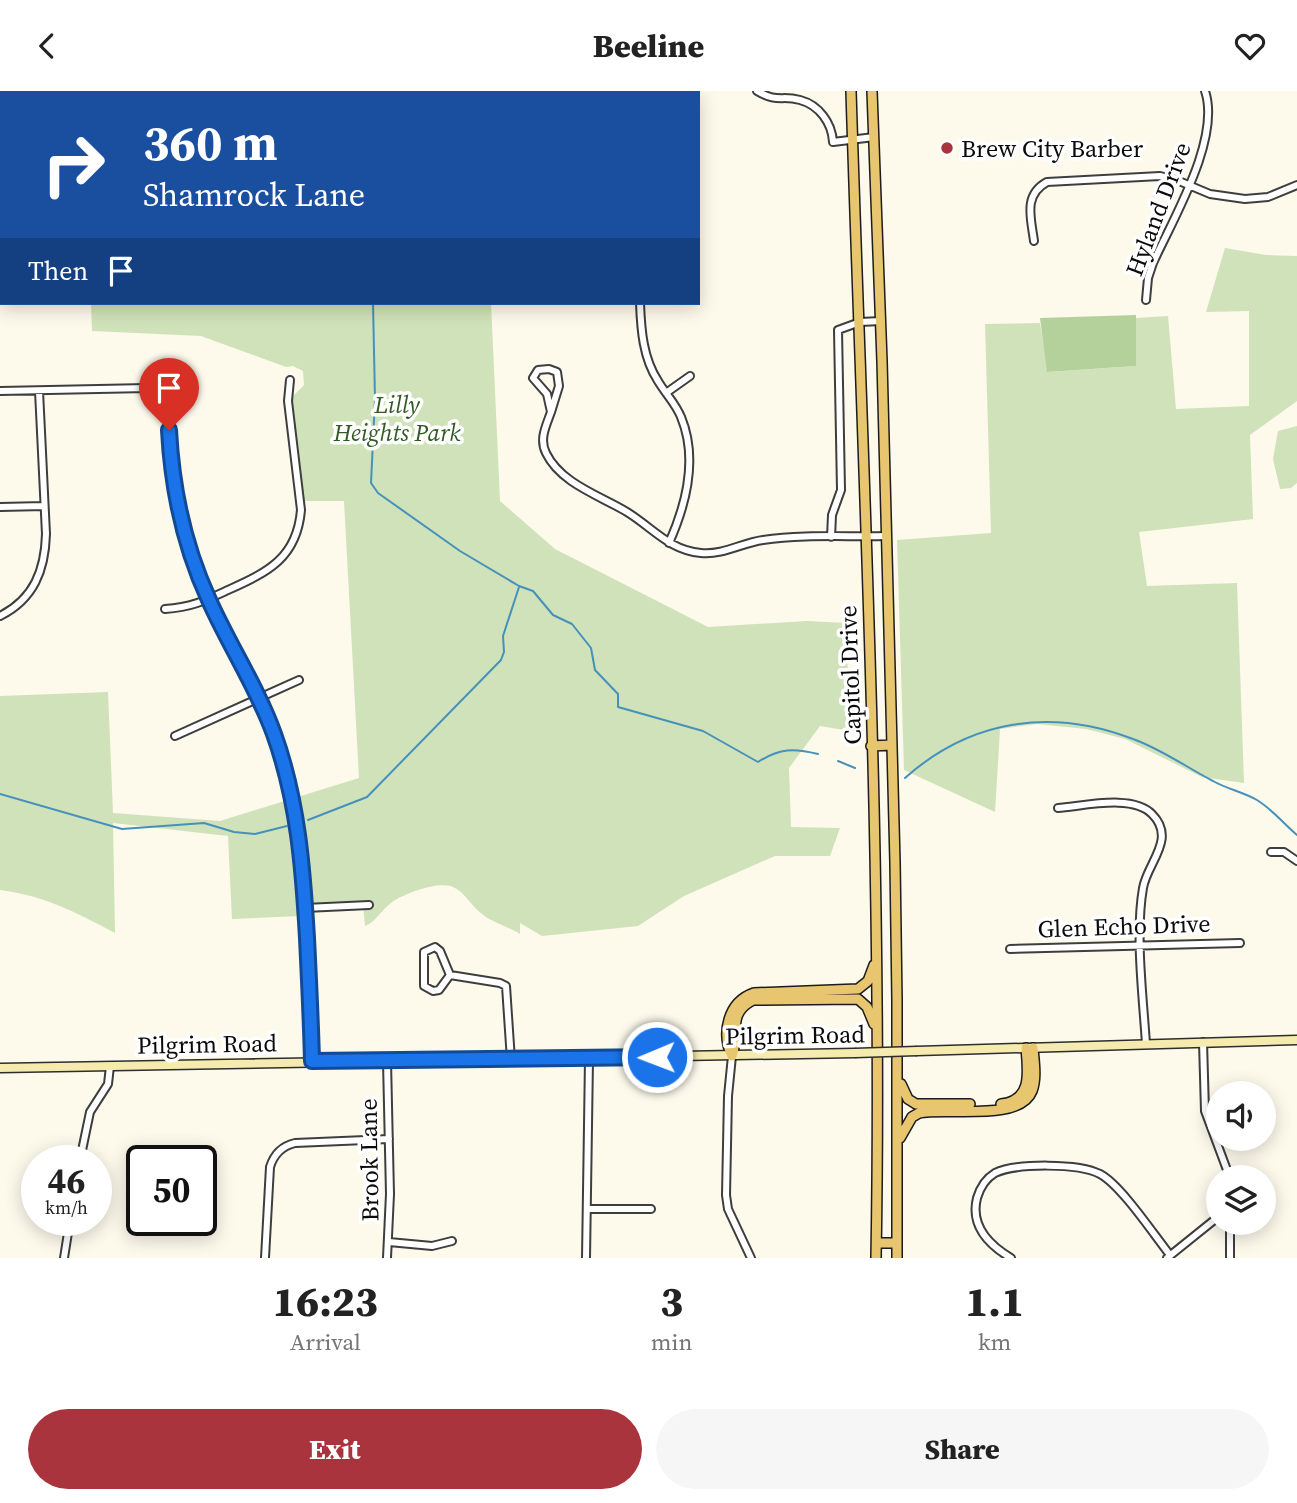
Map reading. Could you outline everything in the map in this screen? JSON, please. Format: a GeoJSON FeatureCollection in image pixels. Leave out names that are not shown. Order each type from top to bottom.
{"type":"FeatureCollection","features":[{"type":"Feature","properties":{"kind":"main road","name":"Capitol Drive"},"geometry":{"type":"LineString","coordinates":[[851,91],[860,322],[876,960],[876,1258]]}},
{"type":"Feature","properties":{"kind":"main road","name":"Capitol Drive"},"geometry":{"type":"LineString","coordinates":[[871,94],[881,321],[892,745],[898,1078],[897,1258]]}},
{"type":"Feature","properties":{"kind":"main road"},"geometry":{"type":"LineString","coordinates":[[871,746],[892,745]]}},
{"type":"Feature","properties":{"kind":"main road"},"geometry":{"type":"LineString","coordinates":[[732,1056],[727,1046],[730,1016],[733,1007],[745,996],[754,993],[858,989],[868,981],[876,960]]}},
{"type":"Feature","properties":{"kind":"main road"},"geometry":{"type":"LineString","coordinates":[[732,1056],[736,1045],[736,1018],[741,1007],[753,1000],[858,999],[867,1007],[877,1033]]}},
{"type":"Feature","properties":{"kind":"main road","name":"Pilgrim Road"},"geometry":{"type":"LineString","coordinates":[[0,1068],[732,1056],[1297,1040]]}},
{"type":"Feature","properties":{"kind":"main road"},"geometry":{"type":"LineString","coordinates":[[898,1078],[908,1100],[916,1104],[1008,1103],[1019,1098],[1026,1088],[1030,1048]]}},
{"type":"Feature","properties":{"kind":"main road"},"geometry":{"type":"LineString","coordinates":[[898,1142],[907,1123],[919,1113],[1003,1110],[1021,1104],[1033,1086],[1030,1048]]}},
{"type":"Feature","properties":{"kind":"main road"},"geometry":{"type":"LineString","coordinates":[[877,1243],[897,1243]]}},
{"type":"Feature","properties":{"kind":"street"},"geometry":{"type":"LineString","coordinates":[[757,91],[769,98],[797,99],[808,103],[821,113],[828,123],[833,142],[874,138]]}},
{"type":"Feature","properties":{"kind":"street","name":"Hyland Drive"},"geometry":{"type":"LineString","coordinates":[[1146,300],[1148,278],[1153,263],[1201,157],[1207,135],[1208,104],[1205,91]]}},
{"type":"Feature","properties":{"kind":"street"},"geometry":{"type":"LineString","coordinates":[[1034,241],[1030,215],[1031,199],[1036,188],[1047,181],[1153,175],[1169,177],[1210,194],[1245,199],[1268,197],[1297,185]]}},
{"type":"Feature","properties":{"kind":"street"},"geometry":{"type":"LineString","coordinates":[[640,305],[645,354],[652,371],[678,410],[685,429],[690,461],[683,501],[669,543]]}},
{"type":"Feature","properties":{"kind":"street"},"geometry":{"type":"LineString","coordinates":[[831,537],[832,515],[841,490],[838,330],[860,322],[881,321]]}},
{"type":"Feature","properties":{"kind":"street"},"geometry":{"type":"LineString","coordinates":[[551,412],[547,394],[534,382],[538,370],[549,369],[559,375],[557,395],[543,440],[546,454],[551,461],[581,487],[631,514],[660,538],[684,550],[711,553],[728,551],[764,540],[887,536]]}},
{"type":"Feature","properties":{"kind":"street"},"geometry":{"type":"LineString","coordinates":[[666,393],[690,376]]}},
{"type":"Feature","properties":{"kind":"street"},"geometry":{"type":"LineString","coordinates":[[165,609],[187,608],[273,567],[295,538],[301,518],[301,502],[288,401],[290,380]]}},
{"type":"Feature","properties":{"kind":"street"},"geometry":{"type":"LineString","coordinates":[[0,391],[147,389],[158,393],[165,402],[177,500],[190,551],[208,599],[260,698],[274,734],[295,811],[303,869],[312,1061]]}},
{"type":"Feature","properties":{"kind":"street"},"geometry":{"type":"LineString","coordinates":[[0,616],[12,610],[27,596],[40,576],[45,556],[39,391]]}},
{"type":"Feature","properties":{"kind":"street"},"geometry":{"type":"LineString","coordinates":[[0,507],[44,506]]}},
{"type":"Feature","properties":{"kind":"street"},"geometry":{"type":"LineString","coordinates":[[175,736],[299,680]]}},
{"type":"Feature","properties":{"kind":"street"},"geometry":{"type":"LineString","coordinates":[[1058,808],[1124,803],[1138,805],[1157,821],[1162,837],[1159,853],[1142,891],[1141,946],[1146,1044]]}},
{"type":"Feature","properties":{"kind":"street"},"geometry":{"type":"LineString","coordinates":[[1271,852],[1284,852],[1297,861]]}},
{"type":"Feature","properties":{"kind":"street"},"geometry":{"type":"LineString","coordinates":[[305,908],[369,905]]}},
{"type":"Feature","properties":{"kind":"street","name":"Glen Echo Drive"},"geometry":{"type":"LineString","coordinates":[[1010,949],[1240,943]]}},
{"type":"Feature","properties":{"kind":"street"},"geometry":{"type":"LineString","coordinates":[[435,947],[440,951],[450,975],[439,990],[428,990],[424,986],[424,952],[427,949],[435,947]]}},
{"type":"Feature","properties":{"kind":"street"},"geometry":{"type":"LineString","coordinates":[[450,975],[500,982],[506,986],[511,1060]]}},
{"type":"Feature","properties":{"kind":"street"},"geometry":{"type":"LineString","coordinates":[[1203,1042],[1205,1111],[1225,1165]]}},
{"type":"Feature","properties":{"kind":"street"},"geometry":{"type":"LineString","coordinates":[[732,1056],[727,1123],[726,1195],[728,1209],[751,1258]]}},
{"type":"Feature","properties":{"kind":"street"},"geometry":{"type":"LineString","coordinates":[[586,1258],[589,1059]]}},
{"type":"Feature","properties":{"kind":"street","name":"Brook Lane"},"geometry":{"type":"LineString","coordinates":[[387,1061],[387,1258]]}},
{"type":"Feature","properties":{"kind":"street"},"geometry":{"type":"LineString","coordinates":[[83,1145],[90,1112],[108,1084],[110,1066]]}},
{"type":"Feature","properties":{"kind":"street"},"geometry":{"type":"LineString","coordinates":[[265,1258],[270,1167],[281,1149],[295,1143],[389,1139]]}},
{"type":"Feature","properties":{"kind":"street"},"geometry":{"type":"LineString","coordinates":[[1011,1258],[987,1241],[977,1223],[975,1206],[981,1187],[989,1177],[1011,1169],[1071,1167],[1092,1171],[1110,1181],[1168,1256],[1206,1226]]}},
{"type":"Feature","properties":{"kind":"street"},"geometry":{"type":"LineString","coordinates":[[588,1209],[651,1209]]}},
{"type":"Feature","properties":{"kind":"street"},"geometry":{"type":"LineString","coordinates":[[1230,1235],[1230,1258]]}},
{"type":"Feature","properties":{"kind":"street"},"geometry":{"type":"LineString","coordinates":[[64,1258],[67,1236]]}},
{"type":"Feature","properties":{"kind":"street"},"geometry":{"type":"LineString","coordinates":[[389,1242],[432,1245],[452,1241]]}},
{"type":"Feature","properties":{"kind":"green space"},"geometry":{"type":"Polygon","coordinates":[[[1225,248],[1266,255],[1297,256],[1297,401],[1250,435],[1253,519],[1139,532],[1147,586],[1237,583],[1244,783],[1202,777],[1125,739],[1086,729],[1037,724],[1000,729],[995,812],[904,770],[897,540],[991,533],[985,324],[1040,323],[1048,372],[1136,366],[1136,318],[1168,316],[1176,409],[1249,406],[1249,311],[1206,312],[1225,248]]]}},
{"type":"Feature","properties":{"kind":"green space","name":"Lilly Heights Park"},"geometry":{"type":"Polygon","coordinates":[[[91,305],[491,305],[500,501],[555,549],[708,627],[807,621],[846,623],[850,731],[820,726],[789,768],[791,827],[840,828],[830,856],[775,856],[684,896],[638,926],[542,936],[520,923],[520,934],[490,920],[455,888],[442,885],[418,890],[397,899],[365,926],[363,903],[301,904],[300,916],[232,919],[228,836],[113,823],[115,933],[46,901],[0,890],[0,696],[108,692],[113,813],[220,821],[359,778],[344,501],[304,501],[291,403],[292,397],[304,385],[303,371],[201,336],[92,331],[91,305]]]}},
{"type":"Feature","properties":{"kind":"green space"},"geometry":{"type":"Polygon","coordinates":[[[1136,315],[1136,366],[1047,372],[1040,318],[1136,315]]]}},
{"type":"Feature","properties":{"kind":"green space"},"geometry":{"type":"Polygon","coordinates":[[[1297,426],[1297,483],[1291,488],[1280,489],[1273,459],[1278,431],[1297,426]]]}},
{"type":"Feature","properties":{"kind":"waterway"},"geometry":{"type":"LineString","coordinates":[[373,305],[375,399],[371,483],[378,493],[460,551],[519,586],[533,591],[553,615],[572,624],[591,648],[595,670],[618,694],[618,707],[703,731],[758,762],[773,754],[787,751],[818,754]]}},
{"type":"Feature","properties":{"kind":"waterway"},"geometry":{"type":"LineString","coordinates":[[308,820],[367,797],[501,660],[504,652],[503,636],[519,587]]}},
{"type":"Feature","properties":{"kind":"waterway"},"geometry":{"type":"LineString","coordinates":[[905,778],[930,758],[984,732],[1042,722],[1072,723],[1102,729],[1154,748],[1218,784],[1257,800],[1297,835]]}},
{"type":"Feature","properties":{"kind":"waterway"},"geometry":{"type":"LineString","coordinates":[[838,761],[855,768]]}},
{"type":"Feature","properties":{"kind":"waterway"},"geometry":{"type":"LineString","coordinates":[[0,794],[122,829],[204,823],[234,832],[255,834],[287,826]]}},
{"type":"Feature","properties":{"kind":"place","name":"Brew City Barber"},"geometry":{"type":"Point","coordinates":[947,148]}},
{"type":"Feature","properties":{"kind":"route"},"geometry":{"type":"LineString","coordinates":[[169,430],[177,500],[196,569],[217,618],[260,698],[292,794],[303,869],[312,1061],[657,1057]]}}]}
